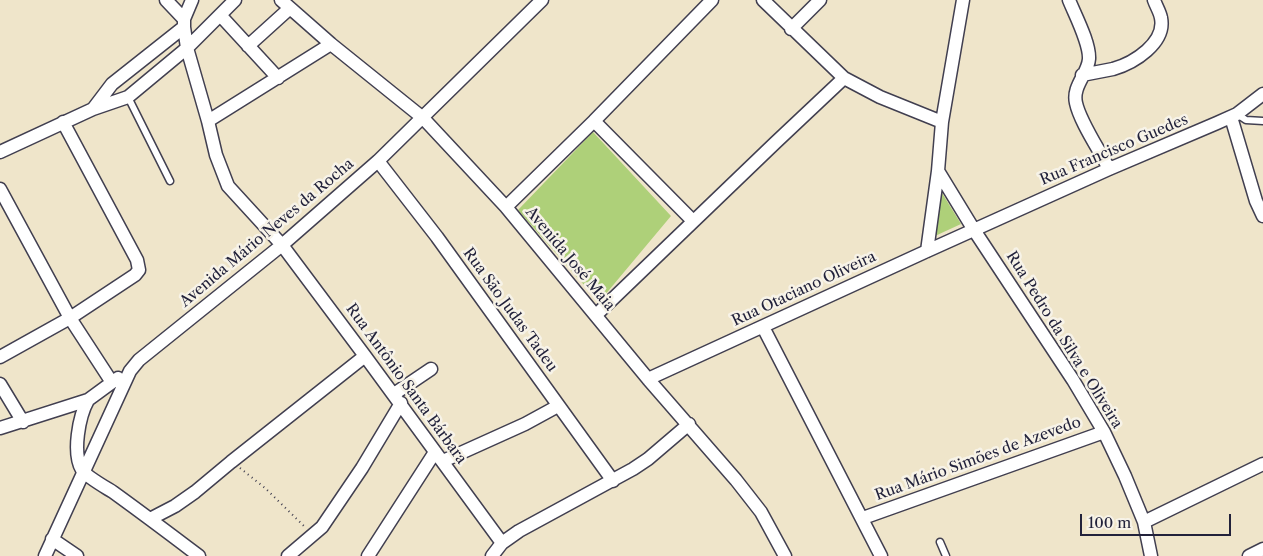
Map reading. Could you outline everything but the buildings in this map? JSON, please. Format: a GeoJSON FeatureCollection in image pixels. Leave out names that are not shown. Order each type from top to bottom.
{"type":"FeatureCollection","features":[{"type":"Feature","properties":{"kind":"street"},"geometry":{"type":"LineString","coordinates":[[166,0],[184,23]]}},
{"type":"Feature","properties":{"kind":"street"},"geometry":{"type":"LineString","coordinates":[[93,109],[112,84],[184,23],[192,0]]}},
{"type":"Feature","properties":{"kind":"street"},"geometry":{"type":"LineString","coordinates":[[0,152],[93,109],[128,97],[187,48],[235,0]]}},
{"type":"Feature","properties":{"kind":"street","name":"Avenida Mário Neves da Rocha"},"geometry":{"type":"LineString","coordinates":[[130,371],[155,346],[282,245],[378,161],[542,0]]}},
{"type":"Feature","properties":{"kind":"street"},"geometry":{"type":"LineString","coordinates":[[506,207],[594,121],[712,0]]}},
{"type":"Feature","properties":{"kind":"street"},"geometry":{"type":"LineString","coordinates":[[763,0],[844,78],[880,97],[942,122]]}},
{"type":"Feature","properties":{"kind":"street"},"geometry":{"type":"LineString","coordinates":[[791,29],[820,0]]}},
{"type":"Feature","properties":{"kind":"street"},"geometry":{"type":"LineString","coordinates":[[927,250],[938,171],[942,122],[963,0]]}},
{"type":"Feature","properties":{"kind":"street"},"geometry":{"type":"LineString","coordinates":[[1069,0],[1088,51],[1089,60],[1075,95],[1076,104],[1080,116],[1110,169]]}},
{"type":"Feature","properties":{"kind":"street"},"geometry":{"type":"LineString","coordinates":[[1082,76],[1115,68],[1147,50],[1157,40],[1160,32],[1161,17],[1154,0]]}},
{"type":"Feature","properties":{"kind":"street"},"geometry":{"type":"LineString","coordinates":[[248,46],[286,4]]}},
{"type":"Feature","properties":{"kind":"street","name":"Avenida José Maia"},"geometry":{"type":"LineString","coordinates":[[286,4],[331,44],[423,118],[506,207],[761,512],[784,556]]}},
{"type":"Feature","properties":{"kind":"street"},"geometry":{"type":"LineString","coordinates":[[220,15],[278,78]]}},
{"type":"Feature","properties":{"kind":"street","name":"Rua Antônio Santa Bárbara"},"geometry":{"type":"LineString","coordinates":[[184,23],[187,48],[216,155],[228,186],[282,245],[366,356],[502,543]]}},
{"type":"Feature","properties":{"kind":"street"},"geometry":{"type":"LineString","coordinates":[[208,121],[331,44]]}},
{"type":"Feature","properties":{"kind":"street"},"geometry":{"type":"LineString","coordinates":[[596,315],[844,78]]}},
{"type":"Feature","properties":{"kind":"street","name":"Rua Francisco Guedes"},"geometry":{"type":"LineString","coordinates":[[974,230],[1234,115],[1263,94]]}},
{"type":"Feature","properties":{"kind":"street"},"geometry":{"type":"LineString","coordinates":[[1234,115],[1256,201],[1263,216]]}},
{"type":"Feature","properties":{"kind":"street"},"geometry":{"type":"LineString","coordinates":[[594,121],[693,221]]}},
{"type":"Feature","properties":{"kind":"street"},"geometry":{"type":"LineString","coordinates":[[0,357],[70,318],[135,276],[139,270],[138,260],[63,122]]}},
{"type":"Feature","properties":{"kind":"street","name":"Rua São Judas Tadeu"},"geometry":{"type":"LineString","coordinates":[[378,161],[437,236],[613,481]]}},
{"type":"Feature","properties":{"kind":"street","name":"Rua Pedro da Silva e Oliveira"},"geometry":{"type":"LineString","coordinates":[[938,171],[974,230],[1073,380],[1104,432],[1144,522],[1151,556]]}},
{"type":"Feature","properties":{"kind":"street"},"geometry":{"type":"LineString","coordinates":[[0,189],[70,318],[111,381]]}},
{"type":"Feature","properties":{"kind":"street","name":"Rua Otaciano Oliveira"},"geometry":{"type":"LineString","coordinates":[[648,379],[974,230]]}},
{"type":"Feature","properties":{"kind":"street"},"geometry":{"type":"LineString","coordinates":[[762,327],[863,518],[881,556]]}},
{"type":"Feature","properties":{"kind":"street"},"geometry":{"type":"LineString","coordinates":[[150,519],[175,506],[195,492],[366,356]]}},
{"type":"Feature","properties":{"kind":"street"},"geometry":{"type":"LineString","coordinates":[[288,556],[322,527],[362,468],[397,399],[431,369]]}},
{"type":"Feature","properties":{"kind":"street"},"geometry":{"type":"LineString","coordinates":[[130,371],[111,381],[88,400],[82,410],[78,458],[83,471],[199,556]]}},
{"type":"Feature","properties":{"kind":"street"},"geometry":{"type":"LineString","coordinates":[[45,556],[130,371]]}},
{"type":"Feature","properties":{"kind":"street"},"geometry":{"type":"LineString","coordinates":[[0,384],[23,422]]}},
{"type":"Feature","properties":{"kind":"street"},"geometry":{"type":"LineString","coordinates":[[0,428],[88,400]]}},
{"type":"Feature","properties":{"kind":"street"},"geometry":{"type":"LineString","coordinates":[[368,556],[439,456],[558,406]]}},
{"type":"Feature","properties":{"kind":"street"},"geometry":{"type":"LineString","coordinates":[[492,556],[502,543],[526,526],[613,481],[648,459],[689,424]]}},
{"type":"Feature","properties":{"kind":"street","name":"Rua Mário Simões de Azevedo"},"geometry":{"type":"LineString","coordinates":[[863,518],[1104,432]]}},
{"type":"Feature","properties":{"kind":"street"},"geometry":{"type":"LineString","coordinates":[[1144,522],[1263,464]]}},
{"type":"Feature","properties":{"kind":"street"},"geometry":{"type":"LineString","coordinates":[[52,539],[77,556]]}},
{"type":"Feature","properties":{"kind":"street"},"geometry":{"type":"LineString","coordinates":[[1250,556],[1263,549]]}},
{"type":"Feature","properties":{"kind":"lane"},"geometry":{"type":"LineString","coordinates":[[128,97],[170,181]]}},
{"type":"Feature","properties":{"kind":"lane"},"geometry":{"type":"LineString","coordinates":[[1234,115],[1246,120],[1263,121]]}},
{"type":"Feature","properties":{"kind":"lane"},"geometry":{"type":"LineString","coordinates":[[940,542],[946,556]]}},
{"type":"Feature","properties":{"kind":"path"},"geometry":{"type":"LineString","coordinates":[[231,462],[265,488],[313,536]]}},
{"type":"Feature","properties":{"kind":"green space"},"geometry":{"type":"Polygon","coordinates":[[[593,132],[671,216],[599,302],[518,210],[593,132]]]}},
{"type":"Feature","properties":{"kind":"green space"},"geometry":{"type":"Polygon","coordinates":[[[942,193],[961,224],[935,236],[942,193]]]}}]}
